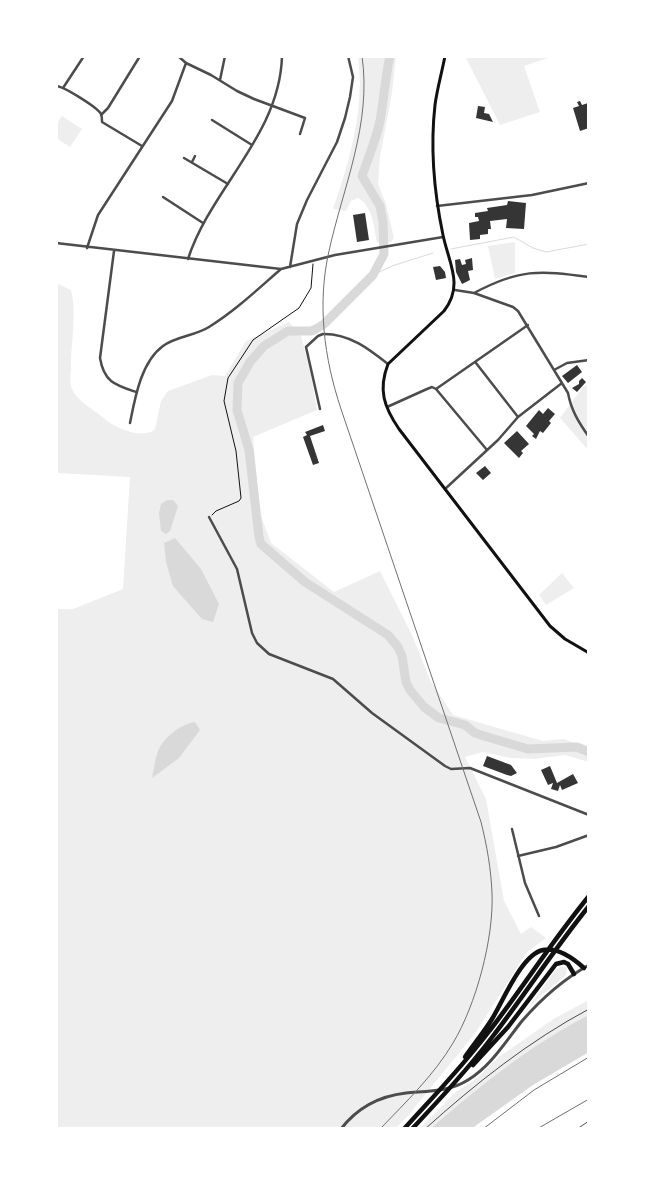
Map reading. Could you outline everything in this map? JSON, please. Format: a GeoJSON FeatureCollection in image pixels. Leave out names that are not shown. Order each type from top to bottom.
{"type":"FeatureCollection","features":[{"type":"Feature","properties":{"kind":"highway"},"geometry":{"type":"LineString","coordinates":[[404,1129],[445,1085],[487,1034],[589,896]]}},
{"type":"Feature","properties":{"kind":"highway"},"geometry":{"type":"LineString","coordinates":[[458,1080],[589,906]]}},
{"type":"Feature","properties":{"kind":"highway"},"geometry":{"type":"LineString","coordinates":[[455,1073],[491,1020],[525,964],[534,954],[543,950],[557,950],[586,966]]}},
{"type":"Feature","properties":{"kind":"highway"},"geometry":{"type":"LineString","coordinates":[[412,1129],[508,1027],[556,964],[564,962],[574,974]]}},
{"type":"Feature","properties":{"kind":"main road"},"geometry":{"type":"LineString","coordinates":[[445,56],[435,104],[432,166],[437,206],[454,278],[455,290],[452,301],[444,311],[388,364],[384,376],[383,399],[390,416],[550,626],[565,639],[589,652]]}},
{"type":"Feature","properties":{"kind":"street"},"geometry":{"type":"LineString","coordinates":[[63,88],[84,56]]}},
{"type":"Feature","properties":{"kind":"street"},"geometry":{"type":"LineString","coordinates":[[101,115],[108,108],[140,56]]}},
{"type":"Feature","properties":{"kind":"street"},"geometry":{"type":"LineString","coordinates":[[179,56],[186,63],[245,95],[305,118],[300,134]]}},
{"type":"Feature","properties":{"kind":"street"},"geometry":{"type":"LineString","coordinates":[[220,80],[225,56]]}},
{"type":"Feature","properties":{"kind":"street"},"geometry":{"type":"LineString","coordinates":[[188,259],[194,241],[204,223],[264,125],[278,86],[282,56]]}},
{"type":"Feature","properties":{"kind":"street"},"geometry":{"type":"LineString","coordinates":[[290,268],[297,224],[307,200],[337,142],[345,118],[353,77],[348,56]]}},
{"type":"Feature","properties":{"kind":"street"},"geometry":{"type":"LineString","coordinates":[[87,248],[98,215],[172,101],[186,63]]}},
{"type":"Feature","properties":{"kind":"street"},"geometry":{"type":"LineString","coordinates":[[56,86],[63,88],[96,109],[101,115],[102,122],[142,146]]}},
{"type":"Feature","properties":{"kind":"street"},"geometry":{"type":"LineString","coordinates":[[212,120],[252,145]]}},
{"type":"Feature","properties":{"kind":"street"},"geometry":{"type":"LineString","coordinates":[[192,162],[195,156]]}},
{"type":"Feature","properties":{"kind":"street"},"geometry":{"type":"LineString","coordinates":[[184,158],[228,184]]}},
{"type":"Feature","properties":{"kind":"street"},"geometry":{"type":"LineString","coordinates":[[437,206],[532,195],[589,183]]}},
{"type":"Feature","properties":{"kind":"street"},"geometry":{"type":"LineString","coordinates":[[163,197],[204,223]]}},
{"type":"Feature","properties":{"kind":"street"},"geometry":{"type":"LineString","coordinates":[[56,243],[282,269],[313,261],[443,237]]}},
{"type":"Feature","properties":{"kind":"street"},"geometry":{"type":"LineString","coordinates":[[114,251],[100,358],[104,373],[110,380],[117,385],[136,392]]}},
{"type":"Feature","properties":{"kind":"street"},"geometry":{"type":"LineString","coordinates":[[130,423],[136,392],[151,359],[163,346],[207,328],[282,269]]}},
{"type":"Feature","properties":{"kind":"street"},"geometry":{"type":"LineString","coordinates":[[474,294],[505,278],[521,274],[538,272],[589,277]]}},
{"type":"Feature","properties":{"kind":"street"},"geometry":{"type":"LineString","coordinates":[[455,290],[474,294],[513,307],[522,316],[568,393],[577,419],[589,437]]}},
{"type":"Feature","properties":{"kind":"street"},"geometry":{"type":"LineString","coordinates":[[436,389],[528,325]]}},
{"type":"Feature","properties":{"kind":"street"},"geometry":{"type":"LineString","coordinates":[[320,408],[306,346],[318,336],[324,334],[352,339],[371,350],[388,364]]}},
{"type":"Feature","properties":{"kind":"street"},"geometry":{"type":"LineString","coordinates":[[554,370],[567,363],[589,360]]}},
{"type":"Feature","properties":{"kind":"street"},"geometry":{"type":"LineString","coordinates":[[476,363],[518,417]]}},
{"type":"Feature","properties":{"kind":"street"},"geometry":{"type":"LineString","coordinates":[[445,488],[487,450],[518,417],[562,383]]}},
{"type":"Feature","properties":{"kind":"street"},"geometry":{"type":"LineString","coordinates":[[387,407],[432,387],[436,389],[487,450]]}},
{"type":"Feature","properties":{"kind":"street"},"geometry":{"type":"LineString","coordinates":[[209,517],[237,569],[252,634],[256,643],[269,654],[333,679],[372,713],[444,766],[451,769],[470,768],[589,815]]}},
{"type":"Feature","properties":{"kind":"street"},"geometry":{"type":"LineString","coordinates":[[512,829],[525,883],[539,916]]}},
{"type":"Feature","properties":{"kind":"street"},"geometry":{"type":"LineString","coordinates":[[518,856],[556,847],[589,834]]}},
{"type":"Feature","properties":{"kind":"street"},"geometry":{"type":"LineString","coordinates":[[341,1129],[362,1109],[380,1099],[397,1094],[442,1090],[468,1081],[479,1073],[492,1059],[541,1000],[586,966]]}},
{"type":"Feature","properties":{"kind":"lane"},"geometry":{"type":"LineString","coordinates":[[425,1129],[456,1101],[513,1058],[559,1025],[589,1010]]}},
{"type":"Feature","properties":{"kind":"lane"},"geometry":{"type":"LineString","coordinates":[[577,1129],[589,1121]]}},
{"type":"Feature","properties":{"kind":"path"},"geometry":{"type":"LineString","coordinates":[[209,517],[216,511],[239,502],[241,498],[236,451],[224,401],[228,378],[254,340],[299,308],[311,288],[313,261]]}},
{"type":"Feature","properties":{"kind":"shaded area"},"geometry":{"type":"Polygon","coordinates":[[[358,56],[396,56],[392,93],[380,157],[378,184],[386,204],[394,238],[391,242],[377,243],[370,212],[358,198],[351,201],[346,211],[333,209],[345,172],[358,115],[360,76],[358,56]]]}},
{"type":"Feature","properties":{"kind":"shaded area"},"geometry":{"type":"Polygon","coordinates":[[[465,56],[554,56],[524,66],[540,112],[500,125],[465,56]]]}},
{"type":"Feature","properties":{"kind":"shaded area"},"geometry":{"type":"Polygon","coordinates":[[[62,116],[82,129],[70,147],[56,138],[56,125],[62,116]]]}},
{"type":"Feature","properties":{"kind":"shaded area"},"geometry":{"type":"Polygon","coordinates":[[[515,242],[515,273],[495,279],[488,246],[515,242]]]}},
{"type":"Feature","properties":{"kind":"shaded area"},"geometry":{"type":"Polygon","coordinates":[[[56,283],[71,290],[73,299],[74,318],[70,378],[72,389],[83,403],[109,422],[119,428],[135,433],[144,434],[155,429],[161,401],[168,391],[212,375],[225,376],[246,341],[289,322],[301,335],[317,410],[253,437],[260,513],[271,543],[334,592],[380,571],[412,635],[430,680],[453,715],[543,741],[564,739],[589,749],[589,762],[565,755],[534,759],[511,758],[483,752],[465,757],[486,799],[504,901],[521,934],[531,927],[546,938],[527,952],[476,1032],[407,1117],[395,1129],[56,1129],[56,609],[73,609],[123,589],[130,477],[56,473],[56,283]]]}},
{"type":"Feature","properties":{"kind":"shaded area"},"geometry":{"type":"Polygon","coordinates":[[[589,384],[589,451],[560,418],[583,387],[589,384]]]}},
{"type":"Feature","properties":{"kind":"shaded area"},"geometry":{"type":"Polygon","coordinates":[[[167,500],[173,500],[178,506],[170,531],[166,534],[161,531],[159,513],[161,504],[167,500]]]}},
{"type":"Feature","properties":{"kind":"shaded area"},"geometry":{"type":"Polygon","coordinates":[[[175,538],[201,569],[219,604],[213,622],[202,619],[173,586],[166,562],[164,543],[175,538]]]}},
{"type":"Feature","properties":{"kind":"shaded area"},"geometry":{"type":"Polygon","coordinates":[[[562,573],[574,588],[546,605],[539,595],[562,573]]]}},
{"type":"Feature","properties":{"kind":"shaded area"},"geometry":{"type":"Polygon","coordinates":[[[195,722],[200,730],[179,758],[152,778],[157,754],[164,741],[179,728],[195,722]]]}},
{"type":"Feature","properties":{"kind":"shaded area"},"geometry":{"type":"Polygon","coordinates":[[[562,966],[567,968],[566,975],[535,1001],[524,1014],[556,969],[562,966]]]}},
{"type":"Feature","properties":{"kind":"shaded area"},"geometry":{"type":"Polygon","coordinates":[[[589,1000],[589,1015],[526,1053],[430,1129],[419,1129],[457,1091],[476,1079],[499,1057],[555,1018],[589,1000]]]}},
{"type":"Feature","properties":{"kind":"shaded area"},"geometry":{"type":"Polygon","coordinates":[[[589,1015],[589,1052],[533,1085],[471,1129],[430,1129],[526,1053],[589,1015]]]}},
{"type":"Feature","properties":{"kind":"building"},"geometry":{"type":"Polygon","coordinates":[[[580,101],[582,105],[588,103],[589,128],[580,131],[573,108],[579,106],[577,102],[580,101]]]}},
{"type":"Feature","properties":{"kind":"building"},"geometry":{"type":"Polygon","coordinates":[[[478,106],[485,107],[484,113],[489,114],[493,122],[476,118],[478,106]]]}},
{"type":"Feature","properties":{"kind":"building"},"geometry":{"type":"Polygon","coordinates":[[[508,201],[526,203],[524,229],[506,228],[507,219],[490,221],[491,229],[488,229],[488,234],[480,235],[480,239],[470,240],[469,223],[479,221],[478,217],[475,217],[475,213],[488,211],[487,208],[507,205],[508,201]]]}},
{"type":"Feature","properties":{"kind":"building"},"geometry":{"type":"Polygon","coordinates":[[[365,213],[369,240],[357,242],[353,215],[365,213]]]}},
{"type":"Feature","properties":{"kind":"building"},"geometry":{"type":"Polygon","coordinates":[[[472,258],[473,270],[468,271],[470,280],[462,284],[456,272],[455,260],[460,259],[462,265],[466,264],[465,260],[472,258]]]}},
{"type":"Feature","properties":{"kind":"building"},"geometry":{"type":"Polygon","coordinates":[[[440,266],[445,272],[446,278],[436,280],[433,267],[440,266]]]}},
{"type":"Feature","properties":{"kind":"building"},"geometry":{"type":"Polygon","coordinates":[[[577,365],[582,372],[568,383],[562,376],[577,365]]]}},
{"type":"Feature","properties":{"kind":"building"},"geometry":{"type":"Polygon","coordinates":[[[582,378],[586,382],[577,392],[572,388],[579,384],[582,378]]]}},
{"type":"Feature","properties":{"kind":"building"},"geometry":{"type":"Polygon","coordinates":[[[548,408],[555,414],[549,421],[551,423],[543,433],[540,431],[536,439],[526,426],[539,410],[543,414],[548,408]]]}},
{"type":"Feature","properties":{"kind":"building"},"geometry":{"type":"Polygon","coordinates":[[[323,425],[325,431],[310,436],[319,463],[313,465],[303,437],[307,435],[305,432],[323,425]]]}},
{"type":"Feature","properties":{"kind":"building"},"geometry":{"type":"Polygon","coordinates":[[[517,431],[529,444],[521,451],[523,453],[519,458],[504,443],[517,431]]]}},
{"type":"Feature","properties":{"kind":"building"},"geometry":{"type":"Polygon","coordinates":[[[485,466],[491,473],[483,480],[476,473],[485,466]]]}},
{"type":"Feature","properties":{"kind":"building"},"geometry":{"type":"Polygon","coordinates":[[[487,756],[511,765],[517,773],[511,776],[483,766],[487,756]]]}},
{"type":"Feature","properties":{"kind":"building"},"geometry":{"type":"Polygon","coordinates":[[[550,766],[557,783],[573,774],[578,783],[562,790],[560,785],[558,791],[551,789],[553,783],[548,785],[541,770],[550,766]]]}},
{"type":"Feature","properties":{"kind":"waterway"},"geometry":{"type":"LineString","coordinates":[[390,56],[380,121],[362,176],[380,206],[383,222],[384,254],[373,275],[324,324],[311,331],[288,331],[264,346],[250,362],[238,383],[237,410],[249,450],[261,544],[305,582],[388,635],[398,647],[402,656],[406,682],[410,690],[424,707],[439,718],[465,725],[475,733],[528,749],[577,747],[589,752]]}},
{"type":"Feature","properties":{"kind":"waterway"},"geometry":{"type":"LineString","coordinates":[[451,249],[514,237],[533,248],[546,252],[589,244]]}},
{"type":"Feature","properties":{"kind":"waterway"},"geometry":{"type":"LineString","coordinates":[[373,275],[392,266],[433,253]]}},
{"type":"Feature","properties":{"kind":"railway"},"geometry":{"type":"LineString","coordinates":[[362,56],[364,81],[360,131],[325,271],[323,311],[327,351],[330,370],[341,409],[481,822],[491,875],[492,893],[492,911],[487,950],[476,991],[461,1027],[453,1043],[428,1077],[380,1129]]}},
{"type":"Feature","properties":{"kind":"railway"},"geometry":{"type":"LineString","coordinates":[[483,1129],[534,1090],[589,1057]]}},
{"type":"Feature","properties":{"kind":"railway"},"geometry":{"type":"LineString","coordinates":[[537,1129],[589,1099]]}}]}
